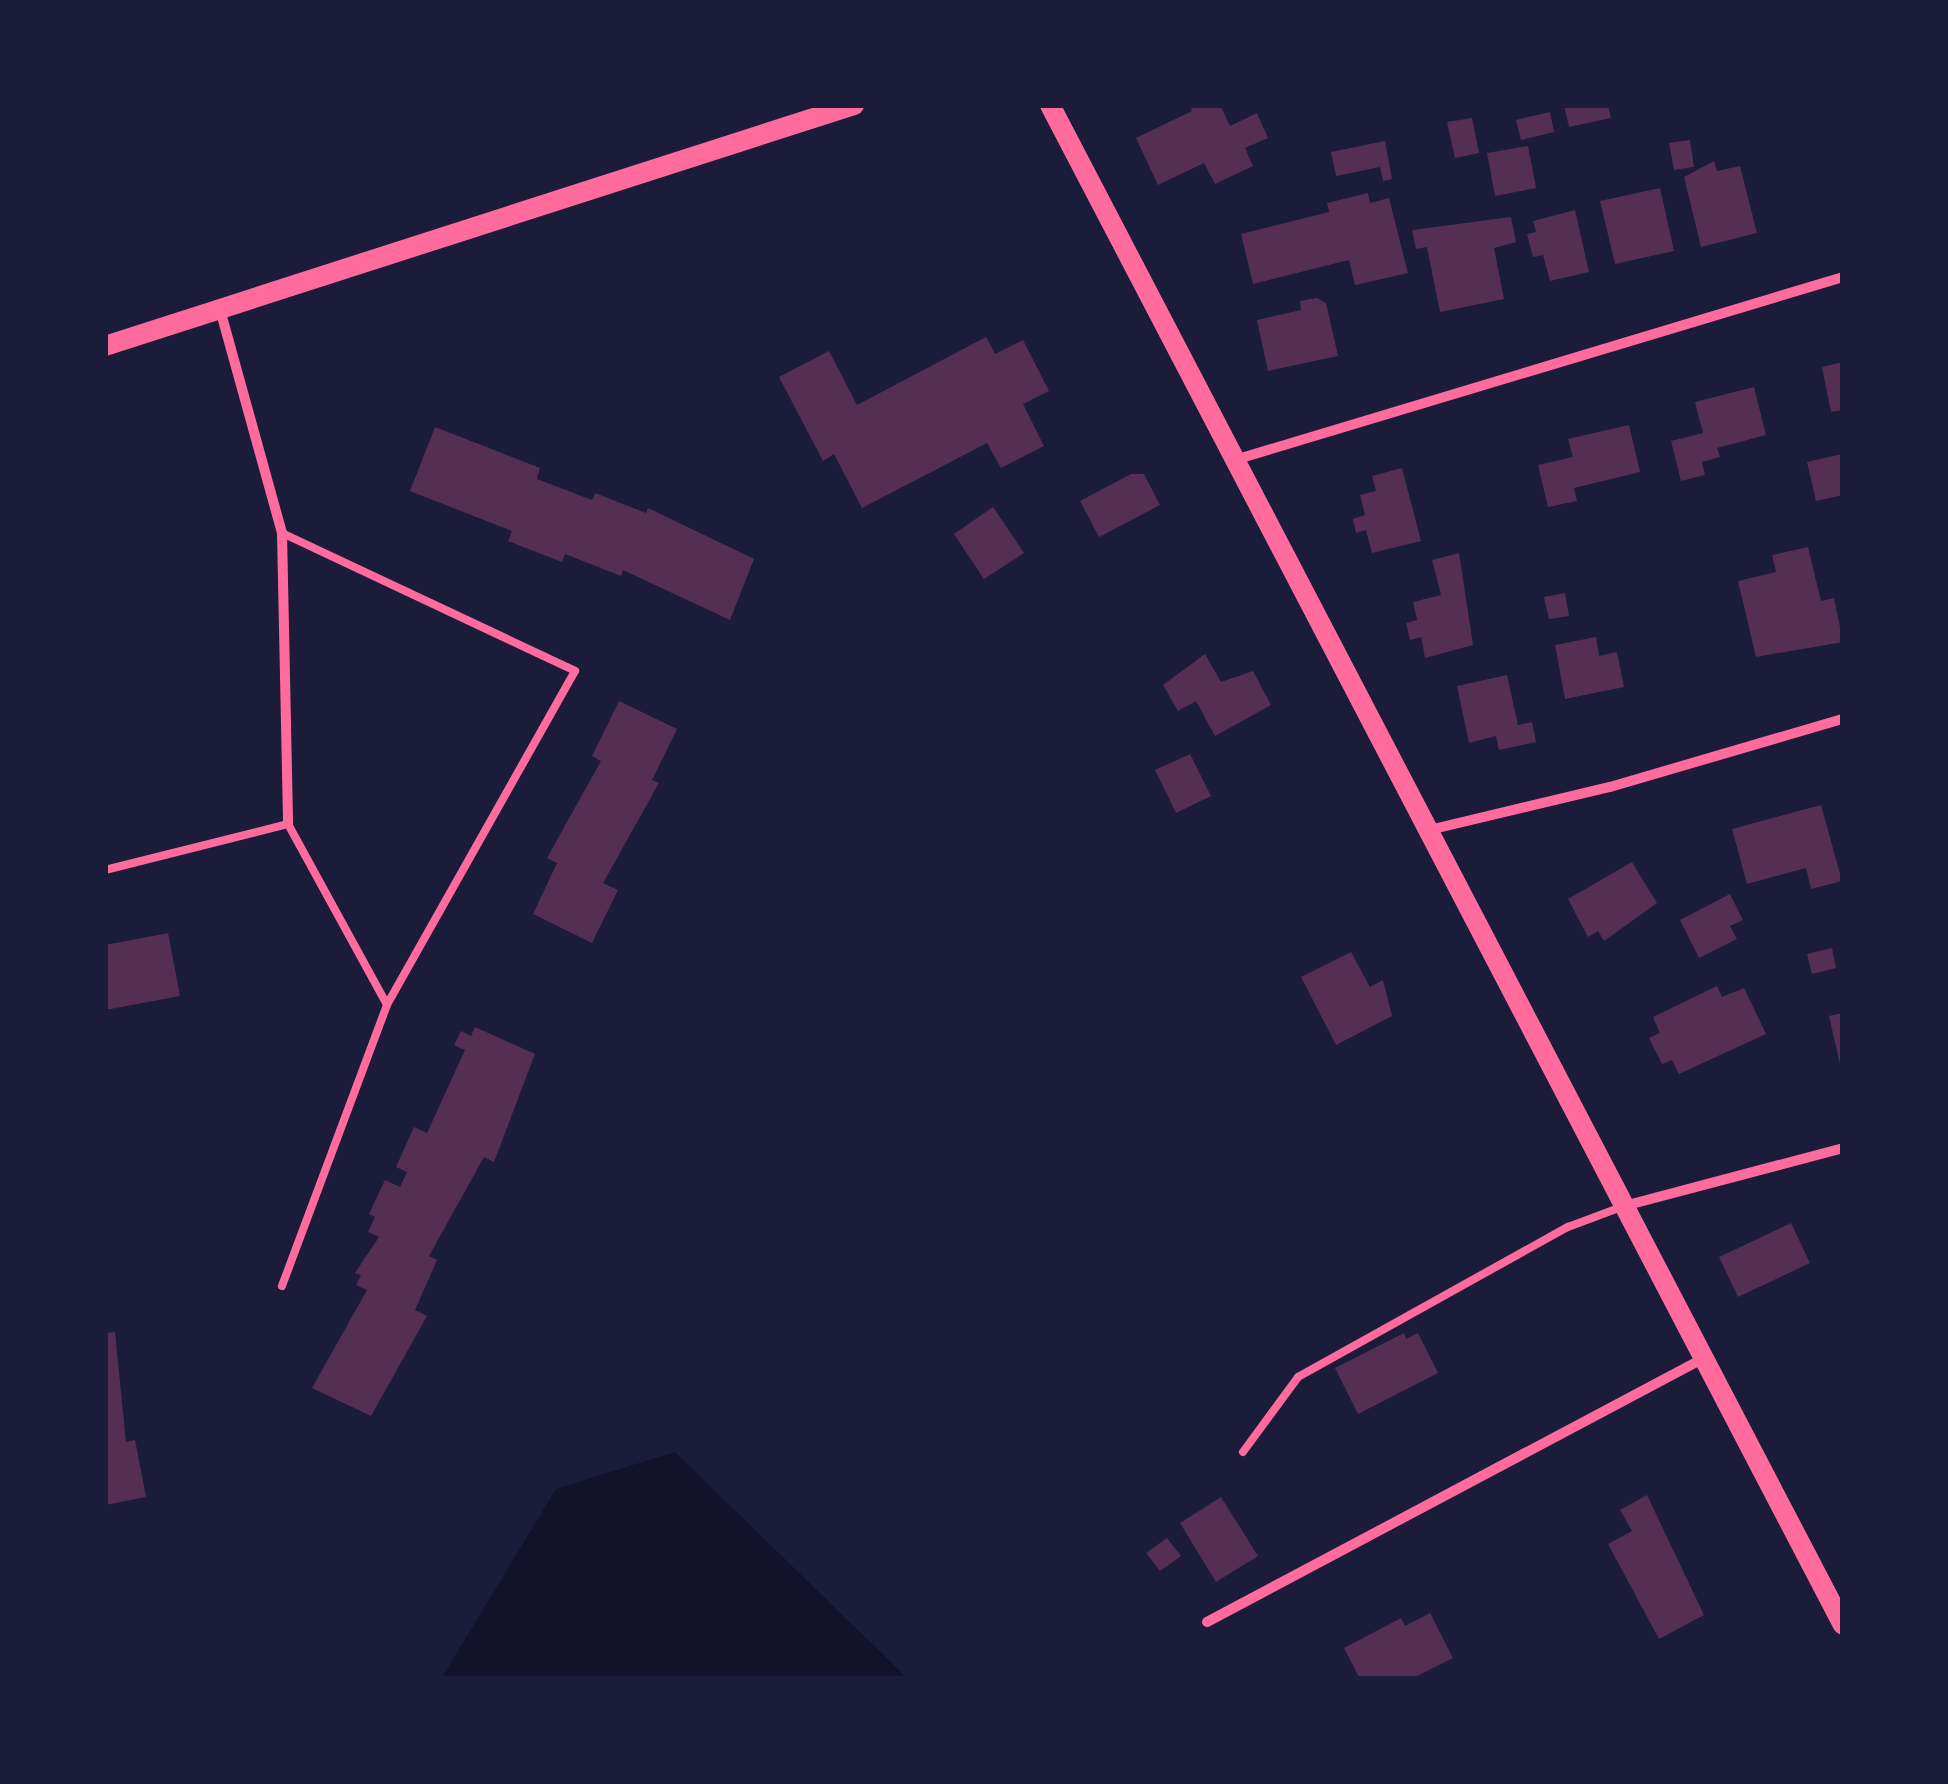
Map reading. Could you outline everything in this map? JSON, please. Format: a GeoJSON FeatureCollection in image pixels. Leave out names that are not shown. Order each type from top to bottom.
{"type":"FeatureCollection","features":[{"type":"Feature","properties":{"kind":"main road"},"geometry":{"type":"LineString","coordinates":[[105,346],[221,313],[854,105]]}},
{"type":"Feature","properties":{"kind":"main road"},"geometry":{"type":"LineString","coordinates":[[1050,105],[1843,1625]]}},
{"type":"Feature","properties":{"kind":"street"},"geometry":{"type":"LineString","coordinates":[[1238,459],[1843,276]]}},
{"type":"Feature","properties":{"kind":"street"},"geometry":{"type":"LineString","coordinates":[[221,313],[282,533],[288,824]]}},
{"type":"Feature","properties":{"kind":"street"},"geometry":{"type":"LineString","coordinates":[[1429,830],[1610,787],[1843,719]]}},
{"type":"Feature","properties":{"kind":"street"},"geometry":{"type":"LineString","coordinates":[[1624,1206],[1843,1148]]}},
{"type":"Feature","properties":{"kind":"street"},"geometry":{"type":"LineString","coordinates":[[1207,1622],[1702,1359]]}},
{"type":"Feature","properties":{"kind":"lane"},"geometry":{"type":"LineString","coordinates":[[282,533],[575,670],[387,1006],[282,1286]]}},
{"type":"Feature","properties":{"kind":"lane"},"geometry":{"type":"LineString","coordinates":[[105,870],[288,824],[387,1006]]}},
{"type":"Feature","properties":{"kind":"lane"},"geometry":{"type":"LineString","coordinates":[[1242,1452],[1298,1377],[1568,1228],[1624,1206]]}},
{"type":"Feature","properties":{"kind":"shaded area"},"geometry":{"type":"Polygon","coordinates":[[[675,1452],[908,1679],[441,1679],[556,1489],[675,1452]]]}},
{"type":"Feature","properties":{"kind":"building"},"geometry":{"type":"Polygon","coordinates":[[[1190,105],[1220,105],[1230,126],[1257,113],[1268,138],[1245,148],[1253,166],[1215,184],[1204,163],[1158,185],[1136,138],[1192,111],[1190,105]]]}},
{"type":"Feature","properties":{"kind":"building"},"geometry":{"type":"Polygon","coordinates":[[[1564,105],[1608,105],[1611,118],[1569,127],[1564,105]]]}},
{"type":"Feature","properties":{"kind":"building"},"geometry":{"type":"Polygon","coordinates":[[[1550,112],[1554,132],[1521,140],[1516,120],[1550,112]]]}},
{"type":"Feature","properties":{"kind":"building"},"geometry":{"type":"Polygon","coordinates":[[[1472,118],[1479,153],[1455,158],[1447,122],[1472,118]]]}},
{"type":"Feature","properties":{"kind":"building"},"geometry":{"type":"Polygon","coordinates":[[[1690,140],[1694,167],[1674,170],[1669,143],[1690,140]]]}},
{"type":"Feature","properties":{"kind":"building"},"geometry":{"type":"Polygon","coordinates":[[[1385,141],[1392,179],[1383,181],[1380,167],[1336,176],[1331,152],[1385,141]]]}},
{"type":"Feature","properties":{"kind":"building"},"geometry":{"type":"Polygon","coordinates":[[[1528,146],[1536,188],[1495,196],[1487,153],[1528,146]]]}},
{"type":"Feature","properties":{"kind":"building"},"geometry":{"type":"Polygon","coordinates":[[[1714,161],[1717,171],[1740,166],[1757,233],[1701,247],[1684,177],[1714,161]]]}},
{"type":"Feature","properties":{"kind":"building"},"geometry":{"type":"Polygon","coordinates":[[[1660,188],[1674,251],[1615,264],[1600,201],[1660,188]]]}},
{"type":"Feature","properties":{"kind":"building"},"geometry":{"type":"Polygon","coordinates":[[[1368,193],[1370,203],[1389,198],[1408,273],[1355,285],[1349,260],[1253,284],[1241,234],[1329,212],[1327,203],[1368,193]]]}},
{"type":"Feature","properties":{"kind":"building"},"geometry":{"type":"Polygon","coordinates":[[[1575,210],[1589,272],[1550,281],[1543,255],[1533,257],[1527,234],[1536,232],[1533,221],[1575,210]]]}},
{"type":"Feature","properties":{"kind":"building"},"geometry":{"type":"Polygon","coordinates":[[[1511,217],[1516,242],[1494,248],[1504,299],[1440,312],[1427,247],[1416,249],[1412,230],[1511,217]]]}},
{"type":"Feature","properties":{"kind":"building"},"geometry":{"type":"Polygon","coordinates":[[[1317,298],[1326,303],[1338,356],[1268,371],[1257,320],[1301,310],[1300,301],[1317,298]]]}},
{"type":"Feature","properties":{"kind":"building"},"geometry":{"type":"Polygon","coordinates":[[[986,337],[995,354],[1023,340],[1049,391],[1023,404],[1044,446],[1001,468],[987,443],[862,508],[834,454],[823,461],[779,377],[829,351],[857,405],[986,337]]]}},
{"type":"Feature","properties":{"kind":"building"},"geometry":{"type":"Polygon","coordinates":[[[1843,362],[1843,410],[1831,412],[1822,367],[1843,362]]]}},
{"type":"Feature","properties":{"kind":"building"},"geometry":{"type":"Polygon","coordinates":[[[1754,387],[1766,435],[1717,448],[1720,457],[1702,462],[1705,475],[1681,481],[1671,441],[1703,433],[1695,402],[1754,387]]]}},
{"type":"Feature","properties":{"kind":"building"},"geometry":{"type":"Polygon","coordinates":[[[1629,425],[1640,472],[1574,488],[1577,501],[1548,507],[1538,465],[1573,457],[1568,439],[1629,425]]]}},
{"type":"Feature","properties":{"kind":"building"},"geometry":{"type":"Polygon","coordinates":[[[435,427],[540,468],[537,479],[592,500],[595,493],[646,513],[648,508],[754,559],[730,620],[623,570],[621,576],[565,554],[562,562],[508,541],[512,531],[410,491],[435,427]]]}},
{"type":"Feature","properties":{"kind":"building"},"geometry":{"type":"Polygon","coordinates":[[[1842,454],[1843,495],[1816,501],[1807,462],[1842,454]]]}},
{"type":"Feature","properties":{"kind":"building"},"geometry":{"type":"Polygon","coordinates":[[[1402,468],[1421,541],[1372,553],[1366,530],[1356,533],[1353,519],[1365,515],[1360,495],[1376,491],[1372,476],[1402,468]]]}},
{"type":"Feature","properties":{"kind":"building"},"geometry":{"type":"Polygon","coordinates":[[[1131,474],[1144,474],[1160,505],[1099,537],[1080,501],[1131,474]]]}},
{"type":"Feature","properties":{"kind":"building"},"geometry":{"type":"Polygon","coordinates":[[[993,507],[1024,553],[984,579],[954,534],[993,507]]]}},
{"type":"Feature","properties":{"kind":"building"},"geometry":{"type":"Polygon","coordinates":[[[1808,547],[1821,601],[1834,598],[1843,642],[1756,657],[1738,581],[1776,572],[1772,555],[1808,547]]]}},
{"type":"Feature","properties":{"kind":"building"},"geometry":{"type":"Polygon","coordinates":[[[1459,553],[1473,645],[1425,658],[1421,637],[1410,640],[1406,623],[1417,620],[1413,602],[1441,595],[1432,560],[1459,553]]]}},
{"type":"Feature","properties":{"kind":"building"},"geometry":{"type":"Polygon","coordinates":[[[1565,593],[1569,616],[1549,619],[1544,597],[1565,593]]]}},
{"type":"Feature","properties":{"kind":"building"},"geometry":{"type":"Polygon","coordinates":[[[1596,637],[1599,656],[1617,652],[1624,687],[1565,699],[1555,645],[1596,637]]]}},
{"type":"Feature","properties":{"kind":"building"},"geometry":{"type":"Polygon","coordinates":[[[1205,654],[1221,682],[1253,671],[1271,705],[1215,736],[1196,701],[1178,711],[1163,685],[1205,654]]]}},
{"type":"Feature","properties":{"kind":"building"},"geometry":{"type":"Polygon","coordinates":[[[1507,675],[1518,725],[1532,722],[1536,742],[1499,750],[1496,736],[1469,743],[1457,686],[1507,675]]]}},
{"type":"Feature","properties":{"kind":"building"},"geometry":{"type":"Polygon","coordinates":[[[619,701],[677,729],[652,780],[659,783],[603,883],[618,890],[592,943],[533,914],[557,863],[547,858],[601,761],[592,756],[619,701]]]}},
{"type":"Feature","properties":{"kind":"building"},"geometry":{"type":"Polygon","coordinates":[[[1190,754],[1211,796],[1176,813],[1155,770],[1190,754]]]}},
{"type":"Feature","properties":{"kind":"building"},"geometry":{"type":"Polygon","coordinates":[[[1821,805],[1842,881],[1811,889],[1806,868],[1747,884],[1732,829],[1821,805]]]}},
{"type":"Feature","properties":{"kind":"building"},"geometry":{"type":"Polygon","coordinates":[[[1632,862],[1657,903],[1604,941],[1598,931],[1588,937],[1568,899],[1632,862]]]}},
{"type":"Feature","properties":{"kind":"building"},"geometry":{"type":"Polygon","coordinates":[[[1730,894],[1743,920],[1730,926],[1737,939],[1699,958],[1680,920],[1730,894]]]}},
{"type":"Feature","properties":{"kind":"building"},"geometry":{"type":"Polygon","coordinates":[[[168,933],[180,996],[105,1010],[105,945],[168,933]]]}},
{"type":"Feature","properties":{"kind":"building"},"geometry":{"type":"Polygon","coordinates":[[[1832,948],[1836,968],[1812,974],[1807,954],[1832,948]]]}},
{"type":"Feature","properties":{"kind":"building"},"geometry":{"type":"Polygon","coordinates":[[[1351,952],[1370,987],[1383,980],[1392,1016],[1336,1045],[1301,977],[1351,952]]]}},
{"type":"Feature","properties":{"kind":"building"},"geometry":{"type":"Polygon","coordinates":[[[1717,986],[1722,997],[1744,988],[1766,1034],[1679,1074],[1672,1060],[1662,1064],[1649,1038],[1660,1033],[1653,1017],[1717,986]]]}},
{"type":"Feature","properties":{"kind":"building"},"geometry":{"type":"Polygon","coordinates":[[[1843,1013],[1843,1063],[1840,1064],[1829,1016],[1843,1013]]]}},
{"type":"Feature","properties":{"kind":"building"},"geometry":{"type":"Polygon","coordinates":[[[475,1027],[535,1054],[494,1162],[484,1157],[429,1256],[437,1260],[415,1310],[427,1316],[371,1416],[312,1388],[367,1290],[356,1285],[361,1275],[355,1273],[379,1237],[368,1232],[375,1217],[369,1214],[385,1180],[400,1187],[407,1172],[396,1167],[414,1127],[427,1133],[465,1050],[454,1045],[461,1031],[471,1036],[475,1027]]]}},
{"type":"Feature","properties":{"kind":"building"},"geometry":{"type":"Polygon","coordinates":[[[1791,1223],[1810,1263],[1738,1297],[1719,1257],[1791,1223]]]}},
{"type":"Feature","properties":{"kind":"building"},"geometry":{"type":"Polygon","coordinates":[[[115,1332],[126,1442],[135,1440],[146,1497],[105,1505],[105,1333],[115,1332]]]}},
{"type":"Feature","properties":{"kind":"building"},"geometry":{"type":"Polygon","coordinates":[[[1404,1333],[1406,1339],[1418,1333],[1438,1373],[1358,1414],[1335,1368],[1404,1333]]]}},
{"type":"Feature","properties":{"kind":"building"},"geometry":{"type":"Polygon","coordinates":[[[1647,1495],[1704,1615],[1659,1639],[1608,1544],[1632,1531],[1620,1510],[1647,1495]]]}},
{"type":"Feature","properties":{"kind":"building"},"geometry":{"type":"Polygon","coordinates":[[[1221,1497],[1258,1556],[1216,1582],[1180,1523],[1221,1497]]]}},
{"type":"Feature","properties":{"kind":"building"},"geometry":{"type":"Polygon","coordinates":[[[1167,1538],[1181,1556],[1160,1571],[1146,1553],[1167,1538]]]}},
{"type":"Feature","properties":{"kind":"building"},"geometry":{"type":"Polygon","coordinates":[[[1430,1613],[1453,1658],[1411,1679],[1360,1679],[1344,1648],[1401,1618],[1405,1626],[1430,1613]]]}}]}
